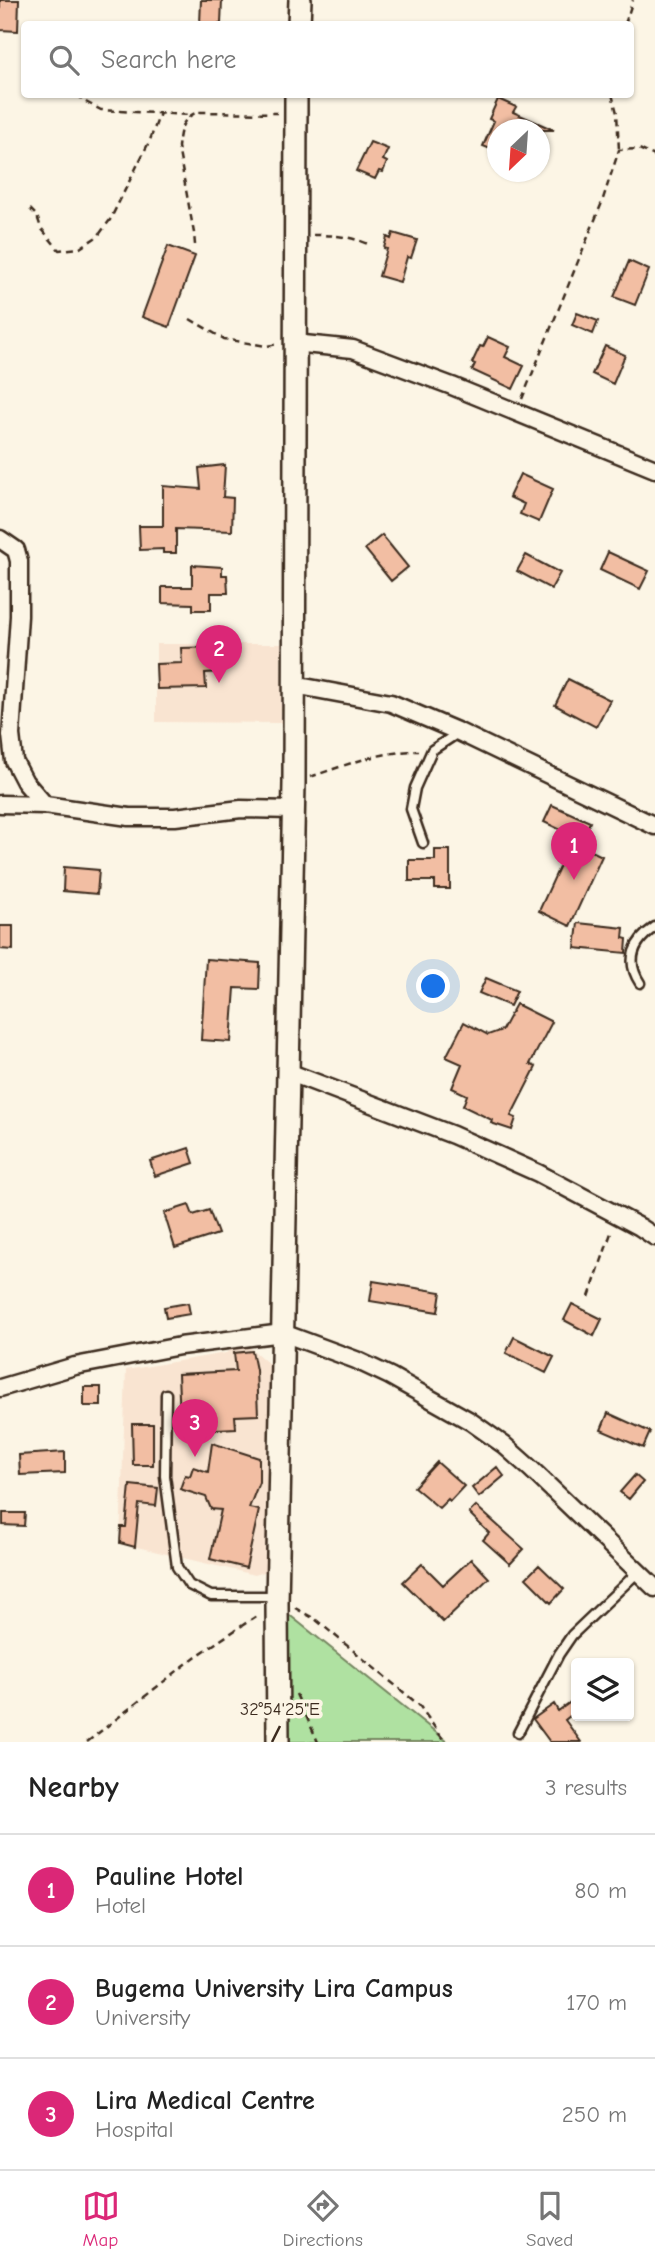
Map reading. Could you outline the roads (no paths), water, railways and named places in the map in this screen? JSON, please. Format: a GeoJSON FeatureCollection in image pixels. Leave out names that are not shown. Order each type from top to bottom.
{"type":"FeatureCollection","features":[{"type":"Feature","properties":{"kind":"street"},"geometry":{"type":"LineString","coordinates":[[299,21],[300,0]]}},
{"type":"Feature","properties":{"kind":"street"},"geometry":{"type":"LineString","coordinates":[[278,1742],[278,1599],[294,783],[295,104]]}},
{"type":"Feature","properties":{"kind":"street"},"geometry":{"type":"LineString","coordinates":[[294,343],[353,349],[655,469]]}},
{"type":"Feature","properties":{"kind":"street"},"geometry":{"type":"LineString","coordinates":[[0,539],[16,550],[19,561],[19,616],[10,735],[13,761],[25,782],[45,805]]}},
{"type":"Feature","properties":{"kind":"street"},"geometry":{"type":"LineString","coordinates":[[294,685],[391,703],[459,732],[655,826]]}},
{"type":"Feature","properties":{"kind":"street"},"geometry":{"type":"LineString","coordinates":[[0,804],[45,805],[129,817],[175,817],[241,809],[293,810]]}},
{"type":"Feature","properties":{"kind":"street"},"geometry":{"type":"LineString","coordinates":[[288,1072],[453,1135],[538,1173],[655,1237]]}},
{"type":"Feature","properties":{"kind":"street"},"geometry":{"type":"LineString","coordinates":[[0,1388],[75,1366],[180,1346],[283,1333],[356,1360],[470,1421],[504,1445],[655,1588]]}},
{"type":"Feature","properties":{"kind":"lane"},"geometry":{"type":"LineString","coordinates":[[423,843],[411,809],[415,788],[432,750],[459,732]]}},
{"type":"Feature","properties":{"kind":"lane"},"geometry":{"type":"LineString","coordinates":[[640,983],[632,967],[635,947],[643,935],[655,927]]}},
{"type":"Feature","properties":{"kind":"lane"},"geometry":{"type":"LineString","coordinates":[[166,1394],[165,1476],[177,1567],[189,1585],[211,1596],[278,1599]]}},
{"type":"Feature","properties":{"kind":"lane"},"geometry":{"type":"LineString","coordinates":[[518,1733],[559,1654],[572,1635],[639,1572]]}},
{"type":"Feature","properties":{"kind":"place","name":"Bugema University Lira Campus"},"geometry":{"type":"Point","coordinates":[219,683]}},
{"type":"Feature","properties":{"kind":"place","name":"Pauline Hotel"},"geometry":{"type":"Point","coordinates":[574,880]}},
{"type":"Feature","properties":{"kind":"place","name":"Lira Medical Centre"},"geometry":{"type":"Point","coordinates":[195,1457]}}]}
